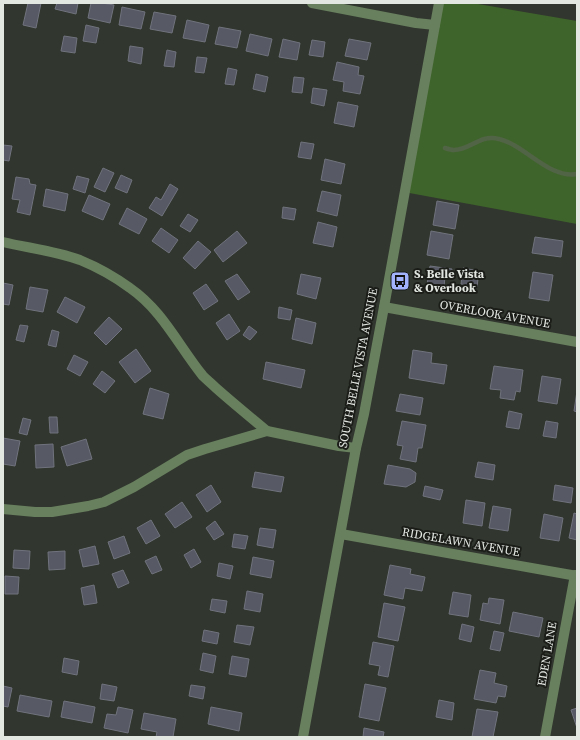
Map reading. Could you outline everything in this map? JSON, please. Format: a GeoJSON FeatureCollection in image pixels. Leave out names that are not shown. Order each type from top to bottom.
{"type":"FeatureCollection","features":[{"type":"Feature","properties":{"kind":"street"},"geometry":{"type":"LineString","coordinates":[[312,3],[435,25]]}},
{"type":"Feature","properties":{"kind":"street","name":"SOUTH BELLE VISTA AVENUE"},"geometry":{"type":"LineString","coordinates":[[303,737],[356,448],[364,414],[384,307],[439,3]]}},
{"type":"Feature","properties":{"kind":"street"},"geometry":{"type":"LineString","coordinates":[[3,242],[60,254],[79,260],[95,267],[131,288],[160,315],[204,376],[223,394],[268,431],[339,446],[356,448]]}},
{"type":"Feature","properties":{"kind":"street","name":"OVERLOOK AVENUE"},"geometry":{"type":"LineString","coordinates":[[384,307],[577,342]]}},
{"type":"Feature","properties":{"kind":"street"},"geometry":{"type":"LineString","coordinates":[[3,508],[35,512],[52,512],[104,502],[134,487],[187,456],[205,449],[268,431]]}},
{"type":"Feature","properties":{"kind":"street","name":"RIDGELAWN AVENUE"},"geometry":{"type":"LineString","coordinates":[[341,534],[576,575]]}},
{"type":"Feature","properties":{"kind":"street","name":"EDEN LANE"},"geometry":{"type":"LineString","coordinates":[[545,737],[576,575]]}},
{"type":"Feature","properties":{"kind":"green space"},"geometry":{"type":"Polygon","coordinates":[[[439,3],[472,3],[577,21],[577,224],[404,192],[439,3]]]}},
{"type":"Feature","properties":{"kind":"building"},"geometry":{"type":"Polygon","coordinates":[[[28,3],[41,3],[36,28],[23,25],[28,3]]]}},
{"type":"Feature","properties":{"kind":"building"},"geometry":{"type":"Polygon","coordinates":[[[57,3],[78,3],[76,14],[55,9],[57,3]]]}},
{"type":"Feature","properties":{"kind":"building"},"geometry":{"type":"Polygon","coordinates":[[[91,3],[114,5],[110,23],[88,18],[91,3]]]}},
{"type":"Feature","properties":{"kind":"building"},"geometry":{"type":"Polygon","coordinates":[[[122,7],[145,12],[141,29],[119,25],[122,7]]]}},
{"type":"Feature","properties":{"kind":"building"},"geometry":{"type":"Polygon","coordinates":[[[154,12],[176,16],[172,33],[150,29],[154,12]]]}},
{"type":"Feature","properties":{"kind":"building"},"geometry":{"type":"Polygon","coordinates":[[[187,20],[209,25],[205,42],[183,38],[187,20]]]}},
{"type":"Feature","properties":{"kind":"building"},"geometry":{"type":"Polygon","coordinates":[[[86,25],[99,28],[96,43],[83,41],[86,25]]]}},
{"type":"Feature","properties":{"kind":"building"},"geometry":{"type":"Polygon","coordinates":[[[219,27],[241,31],[237,48],[215,44],[219,27]]]}},
{"type":"Feature","properties":{"kind":"building"},"geometry":{"type":"Polygon","coordinates":[[[250,34],[272,39],[268,56],[246,51],[250,34]]]}},
{"type":"Feature","properties":{"kind":"building"},"geometry":{"type":"Polygon","coordinates":[[[64,36],[77,38],[75,53],[61,51],[64,36]]]}},
{"type":"Feature","properties":{"kind":"building"},"geometry":{"type":"Polygon","coordinates":[[[283,39],[300,43],[297,60],[279,57],[283,39]]]}},
{"type":"Feature","properties":{"kind":"building"},"geometry":{"type":"Polygon","coordinates":[[[349,39],[371,43],[367,60],[345,56],[349,39]]]}},
{"type":"Feature","properties":{"kind":"building"},"geometry":{"type":"Polygon","coordinates":[[[312,40],[325,42],[323,57],[309,55],[312,40]]]}},
{"type":"Feature","properties":{"kind":"building"},"geometry":{"type":"Polygon","coordinates":[[[130,46],[143,48],[141,64],[128,61],[130,46]]]}},
{"type":"Feature","properties":{"kind":"building"},"geometry":{"type":"Polygon","coordinates":[[[167,50],[176,52],[174,67],[164,66],[167,50]]]}},
{"type":"Feature","properties":{"kind":"building"},"geometry":{"type":"Polygon","coordinates":[[[197,57],[207,58],[204,73],[195,72],[197,57]]]}},
{"type":"Feature","properties":{"kind":"building"},"geometry":{"type":"Polygon","coordinates":[[[337,62],[359,67],[358,75],[364,76],[360,94],[343,91],[344,82],[333,80],[337,62]]]}},
{"type":"Feature","properties":{"kind":"building"},"geometry":{"type":"Polygon","coordinates":[[[228,68],[237,70],[234,85],[225,84],[228,68]]]}},
{"type":"Feature","properties":{"kind":"building"},"geometry":{"type":"Polygon","coordinates":[[[256,74],[268,77],[265,92],[253,89],[256,74]]]}},
{"type":"Feature","properties":{"kind":"building"},"geometry":{"type":"Polygon","coordinates":[[[294,77],[304,78],[302,93],[292,92],[294,77]]]}},
{"type":"Feature","properties":{"kind":"building"},"geometry":{"type":"Polygon","coordinates":[[[313,88],[327,90],[324,106],[311,103],[313,88]]]}},
{"type":"Feature","properties":{"kind":"building"},"geometry":{"type":"Polygon","coordinates":[[[338,102],[358,106],[354,127],[334,123],[338,102]]]}},
{"type":"Feature","properties":{"kind":"building"},"geometry":{"type":"Polygon","coordinates":[[[301,142],[314,144],[311,159],[298,157],[301,142]]]}},
{"type":"Feature","properties":{"kind":"building"},"geometry":{"type":"Polygon","coordinates":[[[3,145],[12,146],[9,161],[3,160],[3,145]]]}},
{"type":"Feature","properties":{"kind":"building"},"geometry":{"type":"Polygon","coordinates":[[[325,159],[345,164],[341,184],[321,180],[325,159]]]}},
{"type":"Feature","properties":{"kind":"building"},"geometry":{"type":"Polygon","coordinates":[[[103,168],[114,173],[105,192],[94,187],[103,168]]]}},
{"type":"Feature","properties":{"kind":"building"},"geometry":{"type":"Polygon","coordinates":[[[121,175],[132,180],[127,193],[115,188],[121,175]]]}},
{"type":"Feature","properties":{"kind":"building"},"geometry":{"type":"Polygon","coordinates":[[[77,176],[89,179],[85,193],[73,189],[77,176]]]}},
{"type":"Feature","properties":{"kind":"building"},"geometry":{"type":"Polygon","coordinates":[[[16,177],[29,179],[30,184],[36,185],[30,215],[17,212],[20,200],[12,199],[16,177]]]}},
{"type":"Feature","properties":{"kind":"building"},"geometry":{"type":"Polygon","coordinates":[[[170,184],[178,189],[162,216],[149,208],[156,197],[161,200],[170,184]]]}},
{"type":"Feature","properties":{"kind":"building"},"geometry":{"type":"Polygon","coordinates":[[[46,189],[68,194],[65,211],[43,206],[46,189]]]}},
{"type":"Feature","properties":{"kind":"building"},"geometry":{"type":"Polygon","coordinates":[[[322,191],[341,195],[337,216],[317,211],[322,191]]]}},
{"type":"Feature","properties":{"kind":"building"},"geometry":{"type":"Polygon","coordinates":[[[89,195],[110,204],[103,220],[82,211],[89,195]]]}},
{"type":"Feature","properties":{"kind":"building"},"geometry":{"type":"Polygon","coordinates":[[[437,201],[459,205],[455,229],[433,225],[437,201]]]}},
{"type":"Feature","properties":{"kind":"building"},"geometry":{"type":"Polygon","coordinates":[[[283,207],[296,209],[294,220],[282,218],[283,207]]]}},
{"type":"Feature","properties":{"kind":"building"},"geometry":{"type":"Polygon","coordinates":[[[127,208],[147,219],[139,234],[119,224],[127,208]]]}},
{"type":"Feature","properties":{"kind":"building"},"geometry":{"type":"Polygon","coordinates":[[[188,214],[198,220],[190,232],[180,226],[188,214]]]}},
{"type":"Feature","properties":{"kind":"building"},"geometry":{"type":"Polygon","coordinates":[[[318,222],[337,227],[333,247],[313,243],[318,222]]]}},
{"type":"Feature","properties":{"kind":"building"},"geometry":{"type":"Polygon","coordinates":[[[161,228],[178,240],[169,253],[152,241],[161,228]]]}},
{"type":"Feature","properties":{"kind":"building"},"geometry":{"type":"Polygon","coordinates":[[[237,231],[247,243],[223,262],[214,250],[237,231]]]}},
{"type":"Feature","properties":{"kind":"building"},"geometry":{"type":"Polygon","coordinates":[[[431,231],[453,235],[449,259],[427,255],[431,231]]]}},
{"type":"Feature","properties":{"kind":"building"},"geometry":{"type":"Polygon","coordinates":[[[535,237],[563,241],[561,257],[532,253],[535,237]]]}},
{"type":"Feature","properties":{"kind":"building"},"geometry":{"type":"Polygon","coordinates":[[[198,241],[211,252],[195,269],[183,258],[198,241]]]}},
{"type":"Feature","properties":{"kind":"building"},"geometry":{"type":"Polygon","coordinates":[[[430,266],[452,269],[450,277],[445,276],[444,288],[427,285],[430,266]]]}},
{"type":"Feature","properties":{"kind":"building"},"geometry":{"type":"Polygon","coordinates":[[[463,268],[479,271],[477,287],[461,284],[463,268]]]}},
{"type":"Feature","properties":{"kind":"building"},"geometry":{"type":"Polygon","coordinates":[[[533,272],[553,275],[549,301],[529,298],[533,272]]]}},
{"type":"Feature","properties":{"kind":"building"},"geometry":{"type":"Polygon","coordinates":[[[237,274],[250,292],[238,300],[225,281],[237,274]]]}},
{"type":"Feature","properties":{"kind":"building"},"geometry":{"type":"Polygon","coordinates":[[[301,274],[321,278],[316,299],[297,294],[301,274]]]}},
{"type":"Feature","properties":{"kind":"building"},"geometry":{"type":"Polygon","coordinates":[[[3,283],[13,285],[9,305],[3,304],[3,283]]]}},
{"type":"Feature","properties":{"kind":"building"},"geometry":{"type":"Polygon","coordinates":[[[206,284],[218,301],[204,310],[193,293],[206,284]]]}},
{"type":"Feature","properties":{"kind":"building"},"geometry":{"type":"Polygon","coordinates":[[[30,287],[48,290],[43,312],[26,309],[30,287]]]}},
{"type":"Feature","properties":{"kind":"building"},"geometry":{"type":"Polygon","coordinates":[[[65,297],[85,307],[77,323],[57,312],[65,297]]]}},
{"type":"Feature","properties":{"kind":"building"},"geometry":{"type":"Polygon","coordinates":[[[279,307],[292,310],[290,320],[278,318],[279,307]]]}},
{"type":"Feature","properties":{"kind":"building"},"geometry":{"type":"Polygon","coordinates":[[[229,314],[240,331],[227,340],[216,323],[229,314]]]}},
{"type":"Feature","properties":{"kind":"building"},"geometry":{"type":"Polygon","coordinates":[[[109,317],[122,329],[106,345],[94,333],[109,317]]]}},
{"type":"Feature","properties":{"kind":"building"},"geometry":{"type":"Polygon","coordinates":[[[296,318],[316,323],[312,344],[292,339],[296,318]]]}},
{"type":"Feature","properties":{"kind":"building"},"geometry":{"type":"Polygon","coordinates":[[[20,325],[28,326],[24,342],[16,340],[20,325]]]}},
{"type":"Feature","properties":{"kind":"building"},"geometry":{"type":"Polygon","coordinates":[[[249,326],[257,332],[250,340],[243,335],[249,326]]]}},
{"type":"Feature","properties":{"kind":"building"},"geometry":{"type":"Polygon","coordinates":[[[52,330],[59,332],[56,347],[48,345],[52,330]]]}},
{"type":"Feature","properties":{"kind":"building"},"geometry":{"type":"Polygon","coordinates":[[[136,349],[151,371],[135,383],[119,362],[136,349]]]}},
{"type":"Feature","properties":{"kind":"building"},"geometry":{"type":"Polygon","coordinates":[[[413,350],[432,353],[431,363],[447,365],[444,384],[409,378],[413,350]]]}},
{"type":"Feature","properties":{"kind":"building"},"geometry":{"type":"Polygon","coordinates":[[[74,355],[88,362],[80,376],[67,369],[74,355]]]}},
{"type":"Feature","properties":{"kind":"building"},"geometry":{"type":"Polygon","coordinates":[[[266,362],[305,370],[301,388],[263,379],[266,362]]]}},
{"type":"Feature","properties":{"kind":"building"},"geometry":{"type":"Polygon","coordinates":[[[494,366],[523,370],[520,392],[516,391],[514,400],[500,398],[501,390],[490,389],[494,366]]]}},
{"type":"Feature","properties":{"kind":"building"},"geometry":{"type":"Polygon","coordinates":[[[102,371],[115,381],[105,393],[93,384],[102,371]]]}},
{"type":"Feature","properties":{"kind":"building"},"geometry":{"type":"Polygon","coordinates":[[[542,376],[561,379],[557,404],[538,401],[542,376]]]}},
{"type":"Feature","properties":{"kind":"building"},"geometry":{"type":"Polygon","coordinates":[[[150,388],[169,394],[163,419],[143,414],[150,388]]]}},
{"type":"Feature","properties":{"kind":"building"},"geometry":{"type":"Polygon","coordinates":[[[577,391],[577,412],[574,411],[577,391]]]}},
{"type":"Feature","properties":{"kind":"building"},"geometry":{"type":"Polygon","coordinates":[[[400,394],[423,398],[420,415],[396,411],[400,394]]]}},
{"type":"Feature","properties":{"kind":"building"},"geometry":{"type":"Polygon","coordinates":[[[509,411],[522,414],[519,429],[506,427],[509,411]]]}},
{"type":"Feature","properties":{"kind":"building"},"geometry":{"type":"Polygon","coordinates":[[[49,417],[57,417],[58,433],[50,433],[49,417]]]}},
{"type":"Feature","properties":{"kind":"building"},"geometry":{"type":"Polygon","coordinates":[[[23,418],[31,420],[27,435],[19,433],[23,418]]]}},
{"type":"Feature","properties":{"kind":"building"},"geometry":{"type":"Polygon","coordinates":[[[402,421],[426,425],[422,448],[418,448],[416,462],[400,459],[403,446],[397,445],[402,421]]]}},
{"type":"Feature","properties":{"kind":"building"},"geometry":{"type":"Polygon","coordinates":[[[546,421],[558,423],[556,438],[543,436],[546,421]]]}},
{"type":"Feature","properties":{"kind":"building"},"geometry":{"type":"Polygon","coordinates":[[[3,438],[20,441],[15,466],[3,464],[3,438]]]}},
{"type":"Feature","properties":{"kind":"building"},"geometry":{"type":"Polygon","coordinates":[[[86,439],[92,459],[67,466],[61,447],[86,439]]]}},
{"type":"Feature","properties":{"kind":"building"},"geometry":{"type":"Polygon","coordinates":[[[53,444],[54,467],[36,468],[35,445],[53,444]]]}},
{"type":"Feature","properties":{"kind":"building"},"geometry":{"type":"Polygon","coordinates":[[[478,462],[495,465],[493,480],[475,477],[478,462]]]}},
{"type":"Feature","properties":{"kind":"building"},"geometry":{"type":"Polygon","coordinates":[[[388,465],[410,469],[416,473],[415,482],[406,487],[384,484],[388,465]]]}},
{"type":"Feature","properties":{"kind":"building"},"geometry":{"type":"Polygon","coordinates":[[[255,472],[284,477],[281,492],[252,487],[255,472]]]}},
{"type":"Feature","properties":{"kind":"building"},"geometry":{"type":"Polygon","coordinates":[[[211,485],[221,502],[207,512],[196,495],[211,485]]]}},
{"type":"Feature","properties":{"kind":"building"},"geometry":{"type":"Polygon","coordinates":[[[555,485],[573,488],[571,503],[553,500],[555,485]]]}},
{"type":"Feature","properties":{"kind":"building"},"geometry":{"type":"Polygon","coordinates":[[[425,486],[443,490],[440,500],[423,496],[425,486]]]}},
{"type":"Feature","properties":{"kind":"building"},"geometry":{"type":"Polygon","coordinates":[[[466,500],[485,503],[482,526],[463,523],[466,500]]]}},
{"type":"Feature","properties":{"kind":"building"},"geometry":{"type":"Polygon","coordinates":[[[182,502],[192,517],[175,528],[165,514],[182,502]]]}},
{"type":"Feature","properties":{"kind":"building"},"geometry":{"type":"Polygon","coordinates":[[[493,506],[511,509],[508,531],[489,528],[493,506]]]}},
{"type":"Feature","properties":{"kind":"building"},"geometry":{"type":"Polygon","coordinates":[[[574,513],[577,514],[577,540],[569,538],[574,513]]]}},
{"type":"Feature","properties":{"kind":"building"},"geometry":{"type":"Polygon","coordinates":[[[544,514],[563,518],[559,541],[540,538],[544,514]]]}},
{"type":"Feature","properties":{"kind":"building"},"geometry":{"type":"Polygon","coordinates":[[[151,520],[160,536],[146,544],[137,528],[151,520]]]}},
{"type":"Feature","properties":{"kind":"building"},"geometry":{"type":"Polygon","coordinates":[[[215,521],[224,534],[214,540],[206,528],[215,521]]]}},
{"type":"Feature","properties":{"kind":"building"},"geometry":{"type":"Polygon","coordinates":[[[260,528],[276,530],[273,548],[257,545],[260,528]]]}},
{"type":"Feature","properties":{"kind":"building"},"geometry":{"type":"Polygon","coordinates":[[[234,534],[248,536],[245,549],[232,547],[234,534]]]}},
{"type":"Feature","properties":{"kind":"building"},"geometry":{"type":"Polygon","coordinates":[[[124,536],[130,553],[114,559],[108,542],[124,536]]]}},
{"type":"Feature","properties":{"kind":"building"},"geometry":{"type":"Polygon","coordinates":[[[95,546],[99,564],[83,567],[79,550],[95,546]]]}},
{"type":"Feature","properties":{"kind":"building"},"geometry":{"type":"Polygon","coordinates":[[[194,549],[201,562],[191,568],[184,555],[194,549]]]}},
{"type":"Feature","properties":{"kind":"building"},"geometry":{"type":"Polygon","coordinates":[[[14,550],[30,551],[29,569],[13,568],[14,550]]]}},
{"type":"Feature","properties":{"kind":"building"},"geometry":{"type":"Polygon","coordinates":[[[65,551],[65,569],[49,570],[48,552],[65,551]]]}},
{"type":"Feature","properties":{"kind":"building"},"geometry":{"type":"Polygon","coordinates":[[[156,556],[162,570],[152,574],[145,561],[156,556]]]}},
{"type":"Feature","properties":{"kind":"building"},"geometry":{"type":"Polygon","coordinates":[[[253,557],[274,561],[271,578],[250,574],[253,557]]]}},
{"type":"Feature","properties":{"kind":"building"},"geometry":{"type":"Polygon","coordinates":[[[219,563],[233,566],[230,579],[217,576],[219,563]]]}},
{"type":"Feature","properties":{"kind":"building"},"geometry":{"type":"Polygon","coordinates":[[[390,565],[411,569],[410,574],[425,577],[422,591],[405,588],[403,599],[384,595],[390,565]]]}},
{"type":"Feature","properties":{"kind":"building"},"geometry":{"type":"Polygon","coordinates":[[[123,570],[129,583],[118,588],[112,574],[123,570]]]}},
{"type":"Feature","properties":{"kind":"building"},"geometry":{"type":"Polygon","coordinates":[[[5,576],[19,577],[18,594],[5,594],[5,576]]]}},
{"type":"Feature","properties":{"kind":"building"},"geometry":{"type":"Polygon","coordinates":[[[94,585],[97,603],[84,605],[81,588],[94,585]]]}},
{"type":"Feature","properties":{"kind":"building"},"geometry":{"type":"Polygon","coordinates":[[[247,591],[263,594],[260,612],[244,609],[247,591]]]}},
{"type":"Feature","properties":{"kind":"building"},"geometry":{"type":"Polygon","coordinates":[[[453,592],[471,595],[468,617],[449,614],[453,592]]]}},
{"type":"Feature","properties":{"kind":"building"},"geometry":{"type":"Polygon","coordinates":[[[489,598],[504,600],[500,624],[480,620],[483,603],[488,604],[489,598]]]}},
{"type":"Feature","properties":{"kind":"building"},"geometry":{"type":"Polygon","coordinates":[[[212,599],[227,601],[225,613],[210,610],[212,599]]]}},
{"type":"Feature","properties":{"kind":"building"},"geometry":{"type":"Polygon","coordinates":[[[384,603],[405,607],[398,641],[378,637],[384,603]]]}},
{"type":"Feature","properties":{"kind":"building"},"geometry":{"type":"Polygon","coordinates":[[[513,612],[543,618],[539,637],[509,631],[513,612]]]}},
{"type":"Feature","properties":{"kind":"building"},"geometry":{"type":"Polygon","coordinates":[[[462,624],[474,627],[471,642],[459,639],[462,624]]]}},
{"type":"Feature","properties":{"kind":"building"},"geometry":{"type":"Polygon","coordinates":[[[237,625],[254,627],[250,645],[234,642],[237,625]]]}},
{"type":"Feature","properties":{"kind":"building"},"geometry":{"type":"Polygon","coordinates":[[[204,630],[219,633],[217,644],[202,641],[204,630]]]}},
{"type":"Feature","properties":{"kind":"building"},"geometry":{"type":"Polygon","coordinates":[[[494,631],[504,633],[500,651],[490,649],[494,631]]]}},
{"type":"Feature","properties":{"kind":"building"},"geometry":{"type":"Polygon","coordinates":[[[373,642],[394,646],[388,677],[378,675],[380,666],[369,664],[373,642]]]}},
{"type":"Feature","properties":{"kind":"building"},"geometry":{"type":"Polygon","coordinates":[[[203,653],[216,656],[213,673],[200,670],[203,653]]]}},
{"type":"Feature","properties":{"kind":"building"},"geometry":{"type":"Polygon","coordinates":[[[232,656],[249,659],[246,677],[229,674],[232,656]]]}},
{"type":"Feature","properties":{"kind":"building"},"geometry":{"type":"Polygon","coordinates":[[[64,658],[79,661],[77,675],[62,672],[64,658]]]}},
{"type":"Feature","properties":{"kind":"building"},"geometry":{"type":"Polygon","coordinates":[[[480,670],[496,673],[494,683],[507,686],[505,697],[498,696],[496,703],[474,699],[480,670]]]}},
{"type":"Feature","properties":{"kind":"building"},"geometry":{"type":"Polygon","coordinates":[[[102,684],[117,687],[114,701],[100,699],[102,684]]]}},
{"type":"Feature","properties":{"kind":"building"},"geometry":{"type":"Polygon","coordinates":[[[365,684],[386,688],[379,721],[359,717],[365,684]]]}},
{"type":"Feature","properties":{"kind":"building"},"geometry":{"type":"Polygon","coordinates":[[[191,685],[205,687],[203,699],[189,696],[191,685]]]}},
{"type":"Feature","properties":{"kind":"building"},"geometry":{"type":"Polygon","coordinates":[[[3,686],[12,688],[8,707],[3,706],[3,686]]]}},
{"type":"Feature","properties":{"kind":"building"},"geometry":{"type":"Polygon","coordinates":[[[20,695],[52,701],[49,717],[17,711],[20,695]]]}},
{"type":"Feature","properties":{"kind":"building"},"geometry":{"type":"Polygon","coordinates":[[[439,700],[454,703],[452,720],[436,717],[439,700]]]}},
{"type":"Feature","properties":{"kind":"building"},"geometry":{"type":"Polygon","coordinates":[[[64,701],[95,707],[92,723],[61,717],[64,701]]]}},
{"type":"Feature","properties":{"kind":"building"},"geometry":{"type":"Polygon","coordinates":[[[118,707],[133,710],[128,733],[104,728],[107,714],[116,715],[118,707]]]}},
{"type":"Feature","properties":{"kind":"building"},"geometry":{"type":"Polygon","coordinates":[[[211,707],[242,713],[239,731],[208,724],[211,707]]]}},
{"type":"Feature","properties":{"kind":"building"},"geometry":{"type":"Polygon","coordinates":[[[577,708],[577,728],[571,710],[577,708]]]}},
{"type":"Feature","properties":{"kind":"building"},"geometry":{"type":"Polygon","coordinates":[[[477,709],[498,712],[493,737],[472,737],[477,709]]]}},
{"type":"Feature","properties":{"kind":"building"},"geometry":{"type":"Polygon","coordinates":[[[144,713],[176,719],[173,737],[156,737],[157,732],[141,729],[144,713]]]}},
{"type":"Feature","properties":{"kind":"building"},"geometry":{"type":"Polygon","coordinates":[[[364,728],[384,732],[383,737],[363,737],[364,728]]]}},
{"type":"Feature","properties":{"kind":"waterway"},"geometry":{"type":"LineString","coordinates":[[445,148],[453,150],[460,149],[480,140],[492,138],[499,139],[509,142],[547,167],[567,174],[577,174]]}},
{"type":"Feature","properties":{"kind":"place","name":"S. Belle Vista & Overlook"},"geometry":{"type":"Point","coordinates":[400,281]}}]}
